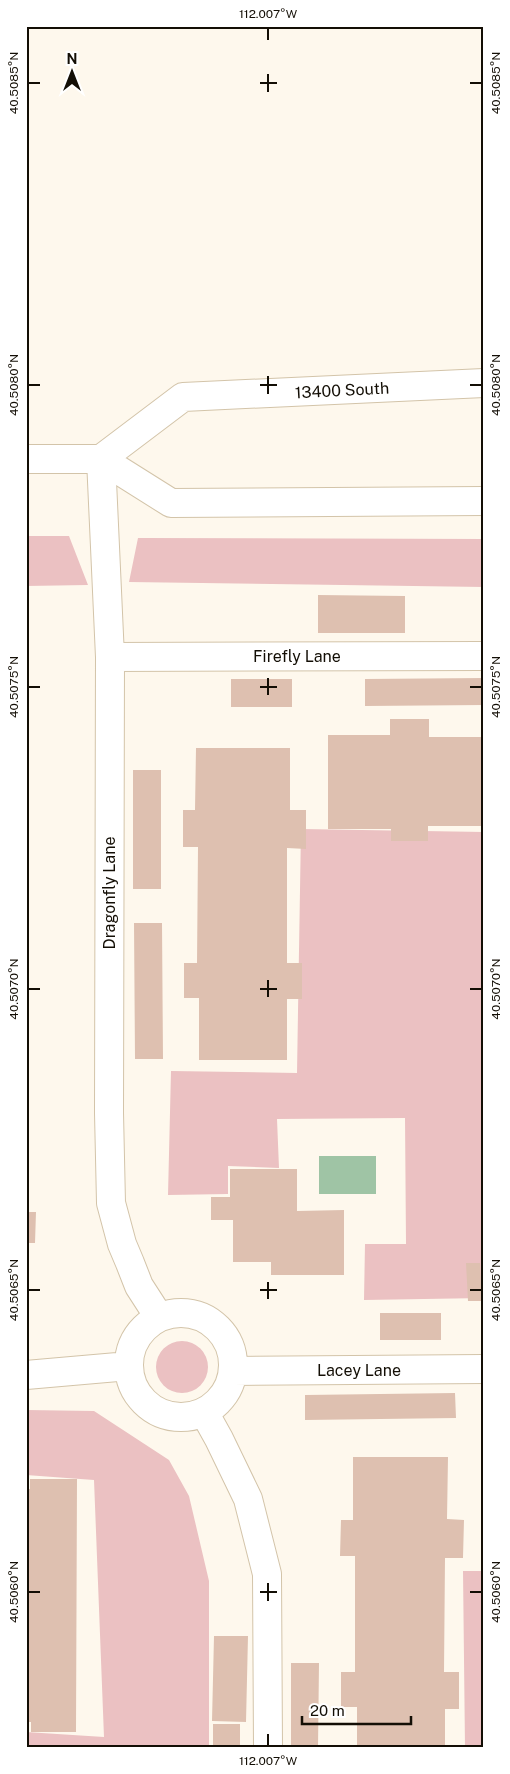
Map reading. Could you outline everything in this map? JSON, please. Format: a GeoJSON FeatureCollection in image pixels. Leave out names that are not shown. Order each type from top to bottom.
{"type":"FeatureCollection","features":[{"type":"Feature","properties":{"kind":"street","name":"13400 South"},"geometry":{"type":"LineString","coordinates":[[101,459],[183,397],[484,383]]}},
{"type":"Feature","properties":{"kind":"street"},"geometry":{"type":"LineString","coordinates":[[26,459],[101,459],[171,503],[484,501]]}},
{"type":"Feature","properties":{"kind":"street","name":"Dragonfly Lane"},"geometry":{"type":"LineString","coordinates":[[101,459],[110,656],[109,1114],[111,1203],[122,1244],[136,1278],[159,1317]]}},
{"type":"Feature","properties":{"kind":"street","name":"Firefly Lane"},"geometry":{"type":"LineString","coordinates":[[110,656],[484,656]]}},
{"type":"Feature","properties":{"kind":"street"},"geometry":{"type":"LineString","coordinates":[[179,1312],[198,1314],[214,1323],[226,1336],[233,1353],[234,1371],[229,1388],[218,1402],[204,1412],[187,1417],[170,1416],[154,1409],[140,1398],[132,1383],[129,1366],[131,1350],[137,1336],[148,1324],[159,1317],[179,1312]]}},
{"type":"Feature","properties":{"kind":"street"},"geometry":{"type":"LineString","coordinates":[[26,1375],[129,1366]]}},
{"type":"Feature","properties":{"kind":"street","name":"Lacey Lane"},"geometry":{"type":"LineString","coordinates":[[234,1371],[484,1369]]}},
{"type":"Feature","properties":{"kind":"street"},"geometry":{"type":"LineString","coordinates":[[204,1412],[248,1499],[268,1574],[268,1748]]}},
{"type":"Feature","properties":{"kind":"shaded area"},"geometry":{"type":"Polygon","coordinates":[[[26,536],[69,536],[88,585],[26,586],[26,536]]]}},
{"type":"Feature","properties":{"kind":"shaded area"},"geometry":{"type":"Polygon","coordinates":[[[138,538],[484,539],[484,587],[129,582],[138,538]]]}},
{"type":"Feature","properties":{"kind":"shaded area"},"geometry":{"type":"Polygon","coordinates":[[[301,829],[484,832],[484,1298],[364,1300],[365,1244],[406,1244],[405,1118],[277,1119],[279,1168],[228,1166],[228,1194],[168,1195],[171,1071],[297,1073],[301,829]]]}},
{"type":"Feature","properties":{"kind":"shaded area"},"geometry":{"type":"Polygon","coordinates":[[[319,1156],[376,1156],[376,1194],[319,1194],[319,1156]]]}},
{"type":"Feature","properties":{"kind":"shaded area"},"geometry":{"type":"Polygon","coordinates":[[[182,1341],[192,1343],[200,1349],[206,1357],[208,1367],[206,1377],[200,1385],[192,1391],[182,1393],[172,1391],[164,1385],[158,1377],[156,1367],[158,1357],[164,1349],[172,1343],[182,1341]]]}},
{"type":"Feature","properties":{"kind":"shaded area"},"geometry":{"type":"Polygon","coordinates":[[[26,1410],[94,1411],[169,1460],[189,1496],[209,1581],[209,1748],[26,1748],[26,1732],[104,1737],[94,1480],[26,1475],[26,1410]]]}},
{"type":"Feature","properties":{"kind":"shaded area"},"geometry":{"type":"Polygon","coordinates":[[[463,1571],[484,1571],[484,1748],[465,1748],[463,1571]]]}},
{"type":"Feature","properties":{"kind":"building"},"geometry":{"type":"Polygon","coordinates":[[[318,595],[405,596],[405,633],[318,633],[318,595]]]}},
{"type":"Feature","properties":{"kind":"building"},"geometry":{"type":"Polygon","coordinates":[[[484,678],[484,705],[365,706],[365,679],[484,678]]]}},
{"type":"Feature","properties":{"kind":"building"},"geometry":{"type":"Polygon","coordinates":[[[231,679],[292,679],[292,707],[231,707],[231,679]]]}},
{"type":"Feature","properties":{"kind":"building"},"geometry":{"type":"Polygon","coordinates":[[[390,719],[429,719],[429,737],[484,737],[484,826],[428,826],[428,841],[391,841],[391,829],[328,829],[328,735],[390,735],[390,719]]]}},
{"type":"Feature","properties":{"kind":"building"},"geometry":{"type":"Polygon","coordinates":[[[196,748],[290,748],[290,810],[306,810],[306,849],[287,848],[287,963],[302,963],[302,999],[287,999],[287,1060],[199,1060],[199,998],[184,998],[184,963],[197,963],[198,847],[183,847],[183,810],[195,810],[196,748]]]}},
{"type":"Feature","properties":{"kind":"building"},"geometry":{"type":"Polygon","coordinates":[[[133,770],[161,770],[161,889],[133,889],[133,770]]]}},
{"type":"Feature","properties":{"kind":"building"},"geometry":{"type":"Polygon","coordinates":[[[134,923],[162,923],[163,1059],[135,1059],[134,923]]]}},
{"type":"Feature","properties":{"kind":"building"},"geometry":{"type":"Polygon","coordinates":[[[230,1169],[297,1169],[297,1211],[344,1210],[344,1275],[271,1275],[271,1262],[233,1262],[233,1220],[211,1220],[211,1197],[230,1197],[230,1169]]]}},
{"type":"Feature","properties":{"kind":"building"},"geometry":{"type":"Polygon","coordinates":[[[26,1212],[36,1212],[35,1243],[26,1243],[26,1212]]]}},
{"type":"Feature","properties":{"kind":"building"},"geometry":{"type":"Polygon","coordinates":[[[466,1263],[480,1263],[482,1301],[468,1301],[466,1263]]]}},
{"type":"Feature","properties":{"kind":"building"},"geometry":{"type":"Polygon","coordinates":[[[380,1313],[441,1313],[441,1340],[380,1340],[380,1313]]]}},
{"type":"Feature","properties":{"kind":"building"},"geometry":{"type":"Polygon","coordinates":[[[455,1393],[456,1418],[305,1420],[305,1395],[455,1393]]]}},
{"type":"Feature","properties":{"kind":"building"},"geometry":{"type":"Polygon","coordinates":[[[353,1457],[448,1457],[447,1519],[464,1520],[463,1558],[445,1558],[444,1672],[459,1672],[459,1709],[445,1709],[445,1748],[357,1748],[357,1707],[341,1707],[341,1672],[355,1672],[355,1556],[340,1556],[341,1520],[353,1520],[353,1457]]]}},
{"type":"Feature","properties":{"kind":"building"},"geometry":{"type":"Polygon","coordinates":[[[30,1479],[77,1479],[76,1732],[31,1732],[31,1722],[26,1722],[26,1489],[30,1489],[30,1479]]]}},
{"type":"Feature","properties":{"kind":"building"},"geometry":{"type":"Polygon","coordinates":[[[214,1636],[248,1636],[246,1722],[212,1721],[214,1636]]]}},
{"type":"Feature","properties":{"kind":"building"},"geometry":{"type":"Polygon","coordinates":[[[291,1663],[319,1663],[318,1748],[291,1748],[291,1663]]]}},
{"type":"Feature","properties":{"kind":"building"},"geometry":{"type":"Polygon","coordinates":[[[213,1724],[240,1724],[240,1748],[213,1748],[213,1724]]]}}]}
